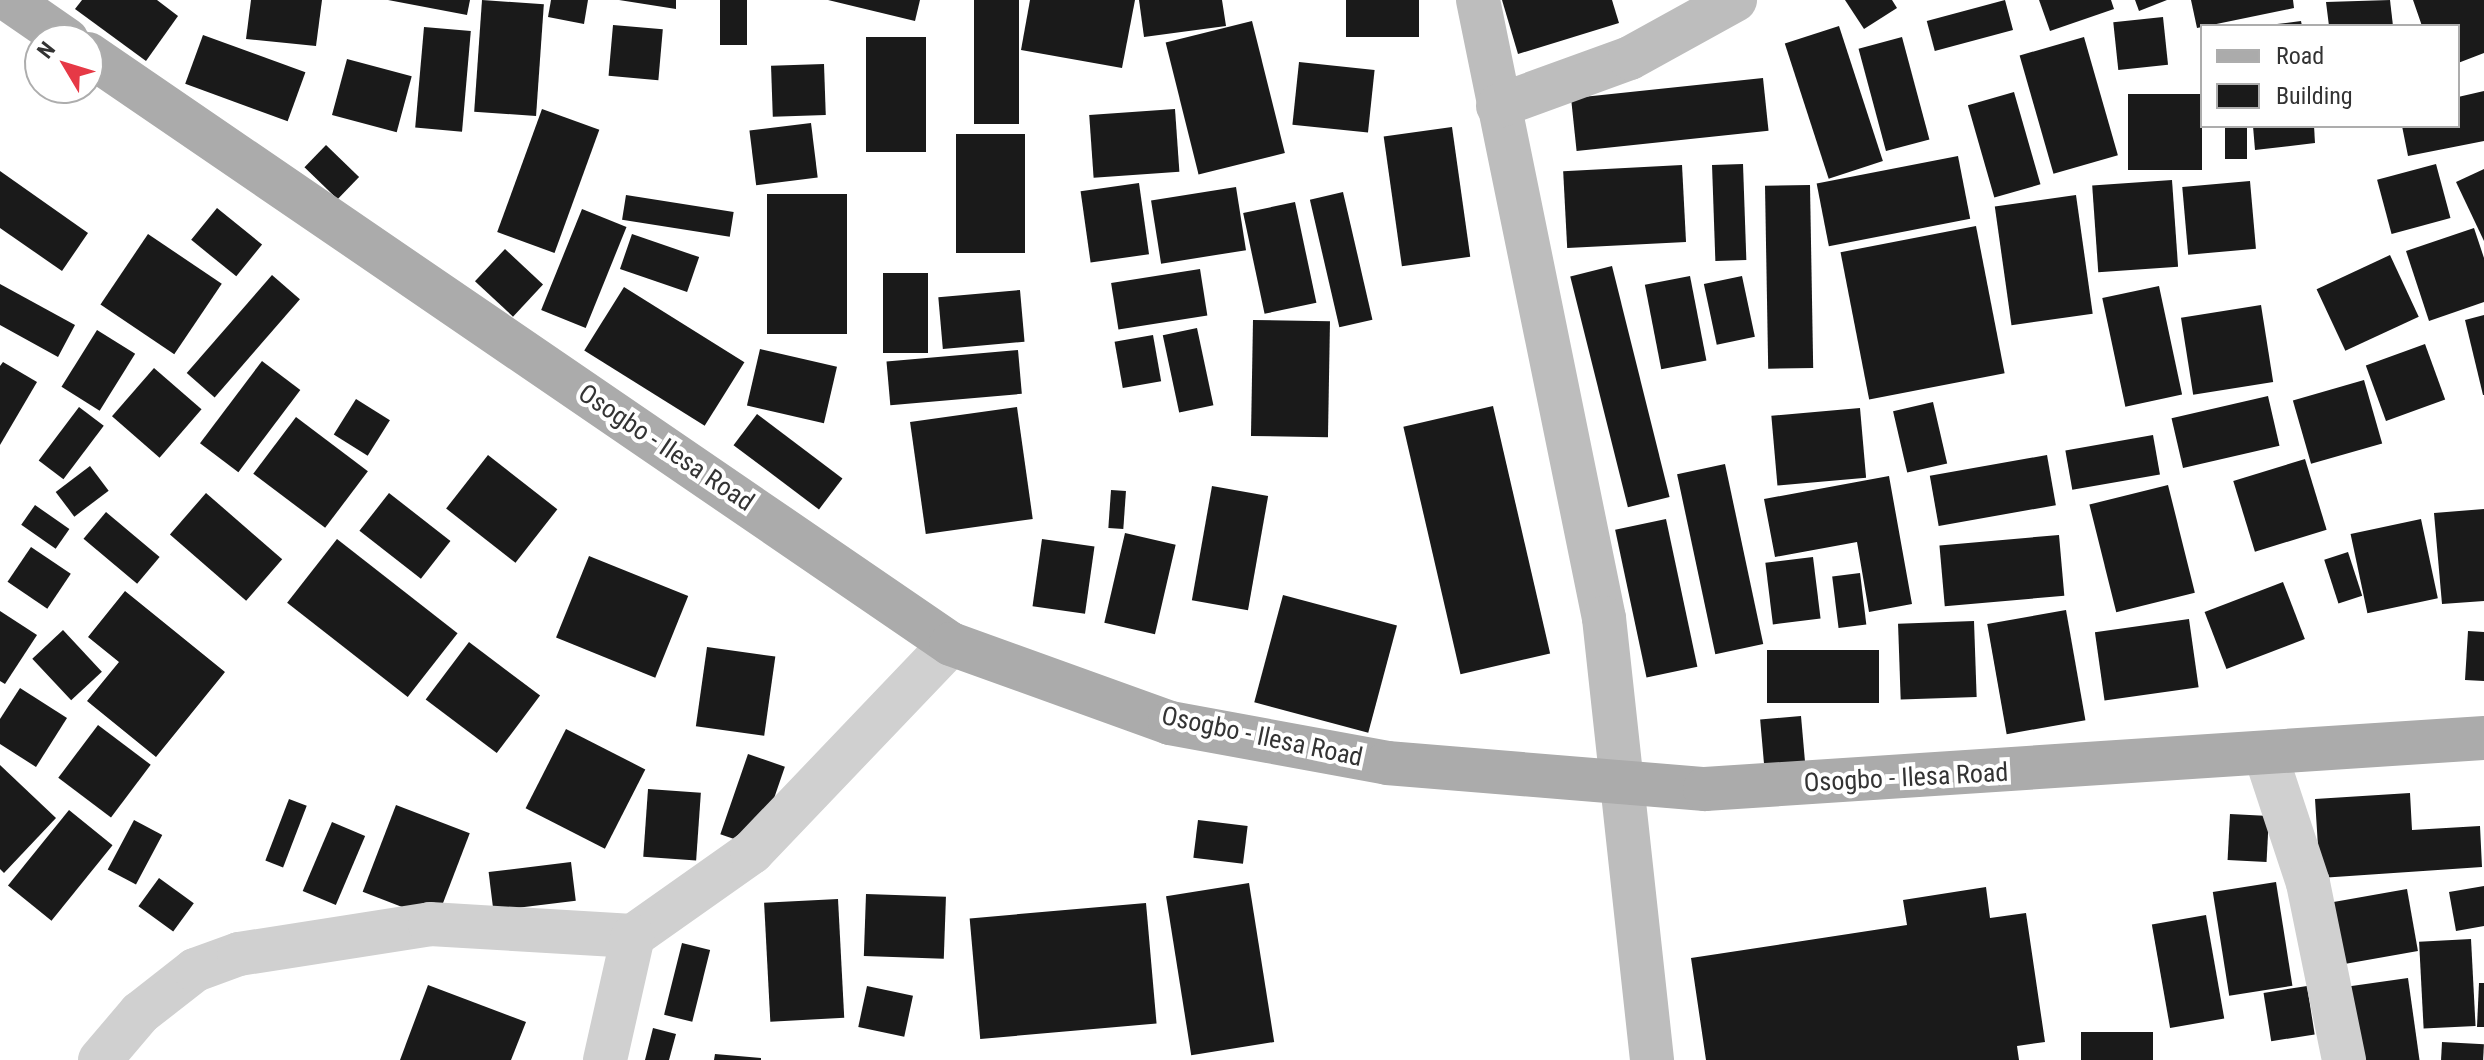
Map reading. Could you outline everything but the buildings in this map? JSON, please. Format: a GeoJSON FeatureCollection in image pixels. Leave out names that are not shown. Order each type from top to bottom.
{"type":"FeatureCollection","features":[{"type":"Feature","properties":{"kind":"main road"},"geometry":{"type":"LineString","coordinates":[[1478,0],[1604,618],[1618,786],[1652,1060]]}},
{"type":"Feature","properties":{"kind":"main road"},"geometry":{"type":"LineString","coordinates":[[1498,106],[1630,58],[1735,0]]}},
{"type":"Feature","properties":{"kind":"main road","name":"Osogbo - Ilesa Road"},"geometry":{"type":"LineString","coordinates":[[104,65],[951,644],[1170,723],[1387,763],[1618,786],[1705,789],[2266,756],[2484,738]]}},
{"type":"Feature","properties":{"kind":"street"},"geometry":{"type":"LineString","coordinates":[[100,1060],[140,1013],[195,970],[239,954],[430,924],[633,936],[752,852],[951,644]]}},
{"type":"Feature","properties":{"kind":"street"},"geometry":{"type":"LineString","coordinates":[[2266,756],[2308,883],[2344,1060]]}},
{"type":"Feature","properties":{"kind":"street"},"geometry":{"type":"LineString","coordinates":[[605,1060],[633,936]]}}]}
